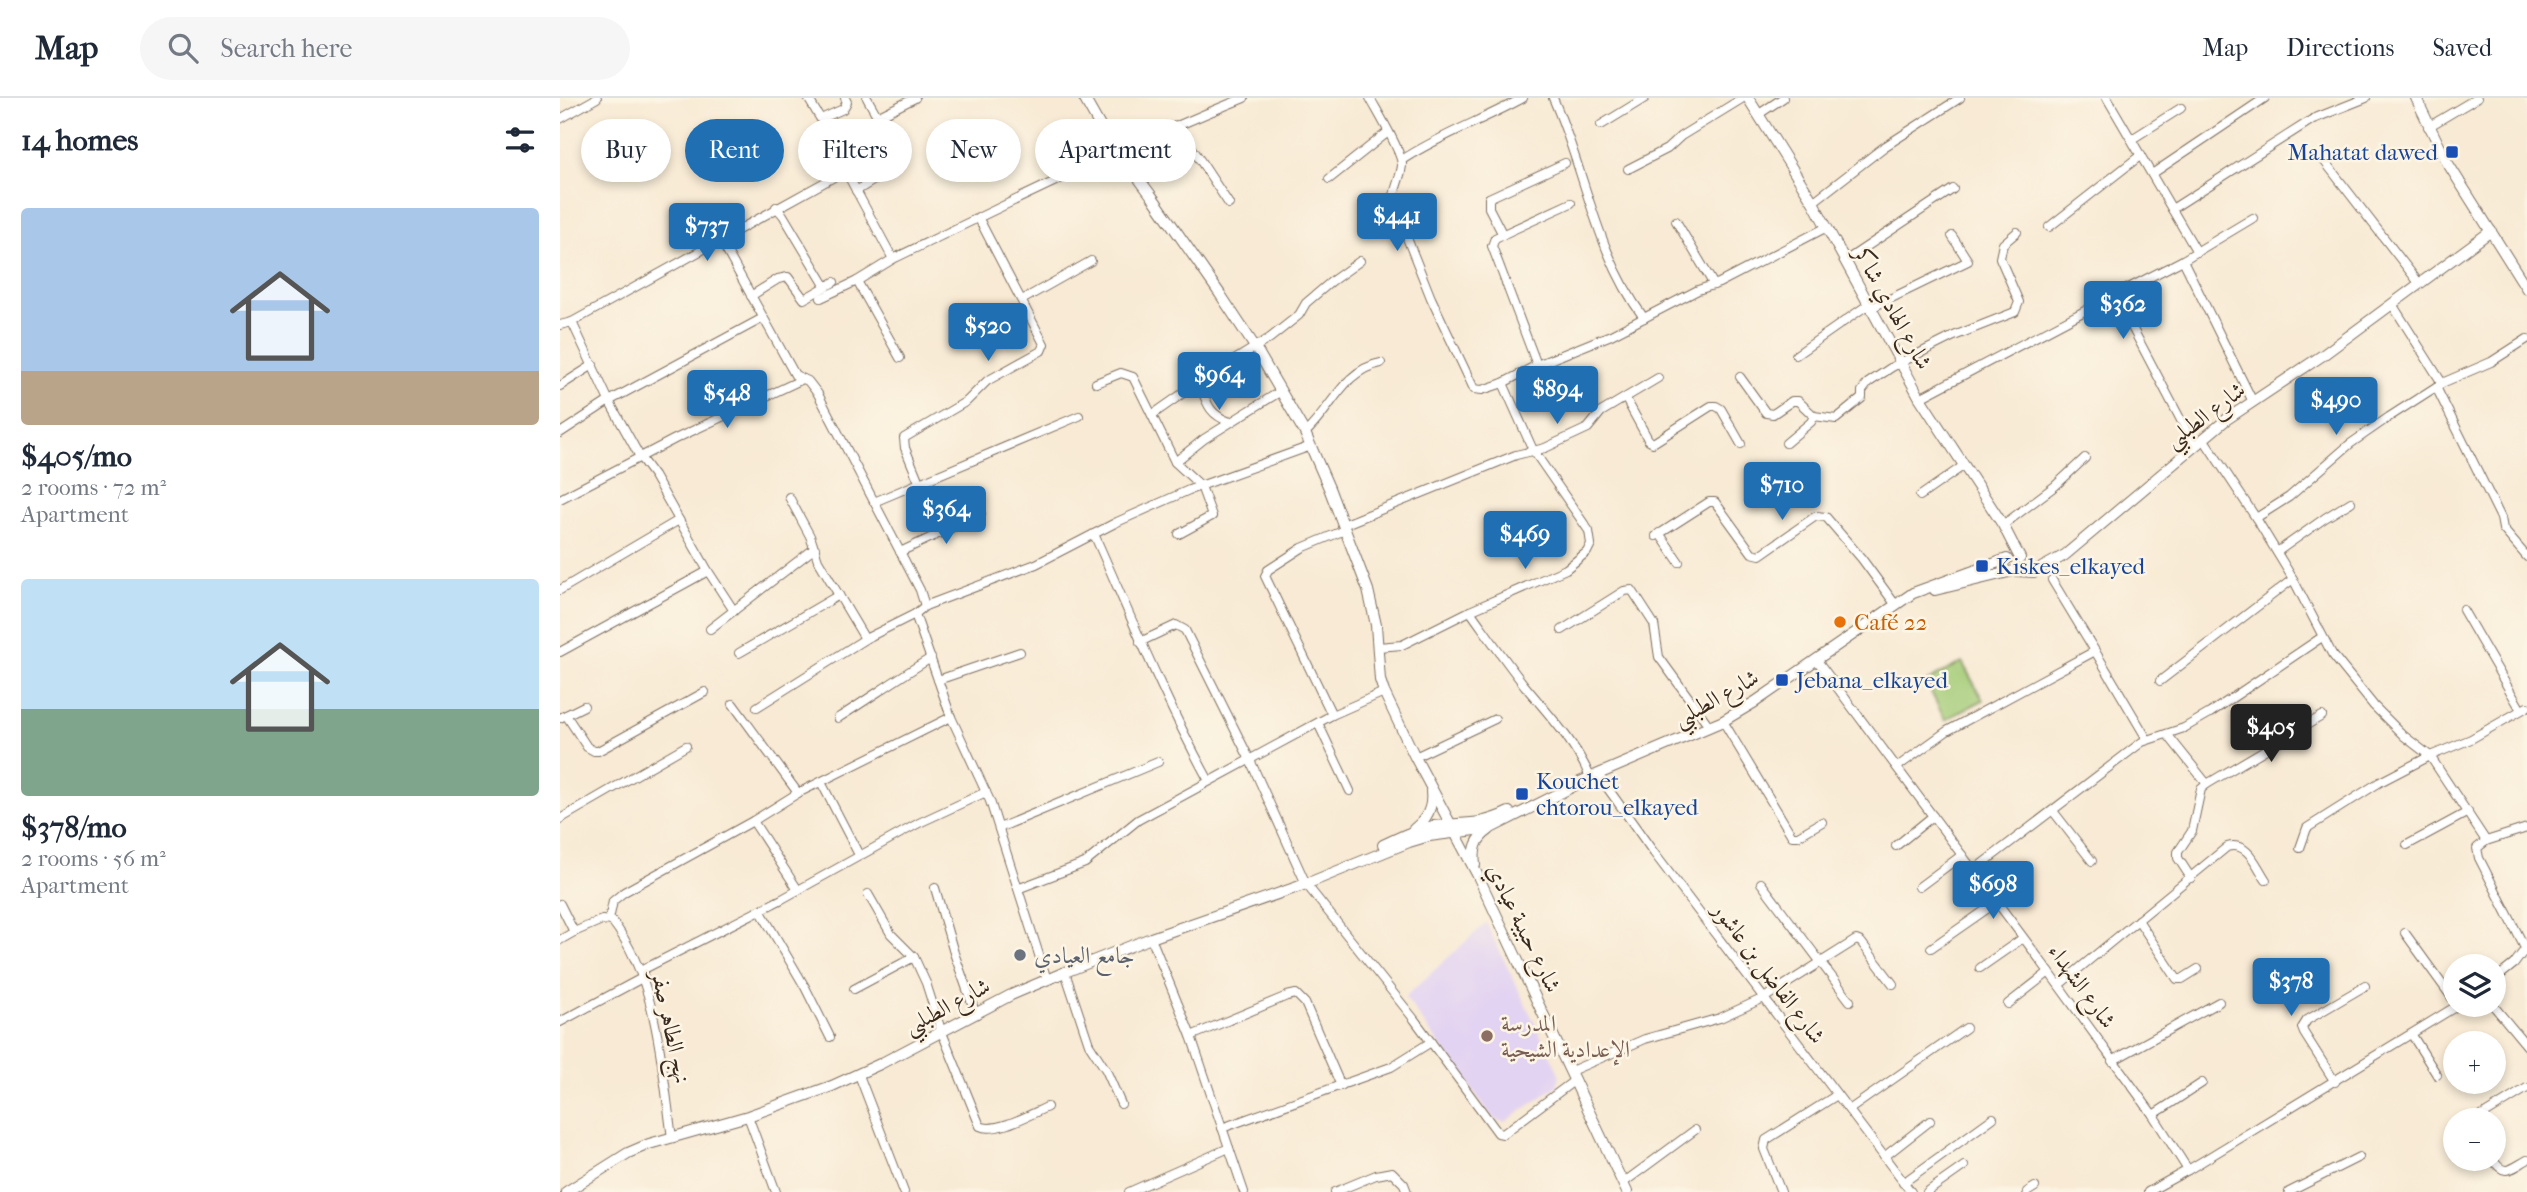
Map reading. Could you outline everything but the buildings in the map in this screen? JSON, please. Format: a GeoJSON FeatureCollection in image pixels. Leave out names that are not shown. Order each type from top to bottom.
{"type":"FeatureCollection","features":[{"type":"Feature","properties":{"kind":"street"},"geometry":{"type":"LineString","coordinates":[[560,119],[597,98]]}},
{"type":"Feature","properties":{"kind":"street"},"geometry":{"type":"LineString","coordinates":[[808,98],[821,119],[843,109],[847,102],[845,98]]}},
{"type":"Feature","properties":{"kind":"street"},"geometry":{"type":"LineString","coordinates":[[856,191],[894,168],[899,161],[897,151],[867,98]]}},
{"type":"Feature","properties":{"kind":"street"},"geometry":{"type":"LineString","coordinates":[[877,117],[915,98]]}},
{"type":"Feature","properties":{"kind":"street","name":"شارع حبيبة عيادي"},"geometry":{"type":"LineString","coordinates":[[1084,98],[1096,119]]}},
{"type":"Feature","properties":{"kind":"street"},"geometry":{"type":"LineString","coordinates":[[1192,119],[1244,98]]}},
{"type":"Feature","properties":{"kind":"street"},"geometry":{"type":"LineString","coordinates":[[1370,98],[1402,160],[1400,181],[1393,203],[1437,310],[1474,389],[1482,390],[1503,383],[1698,290],[1714,285],[1827,227]]}},
{"type":"Feature","properties":{"kind":"street"},"geometry":{"type":"LineString","coordinates":[[1402,160],[1457,128],[1484,119],[1523,98]]}},
{"type":"Feature","properties":{"kind":"street"},"geometry":{"type":"LineString","coordinates":[[1553,98],[1567,131],[1602,243],[1615,272],[1644,318]]}},
{"type":"Feature","properties":{"kind":"street"},"geometry":{"type":"LineString","coordinates":[[1601,125],[1645,98]]}},
{"type":"Feature","properties":{"kind":"street"},"geometry":{"type":"LineString","coordinates":[[1628,169],[1667,149],[1681,136],[1745,98]]}},
{"type":"Feature","properties":{"kind":"street","name":"شارع الهادي شاكر"},"geometry":{"type":"LineString","coordinates":[[1745,98],[1759,114],[1813,202],[1920,398],[2006,529]]}},
{"type":"Feature","properties":{"kind":"street"},"geometry":{"type":"LineString","coordinates":[[1759,114],[1783,98]]}},
{"type":"Feature","properties":{"kind":"street"},"geometry":{"type":"LineString","coordinates":[[1813,202],[1884,148],[1960,98]]}},
{"type":"Feature","properties":{"kind":"street"},"geometry":{"type":"LineString","coordinates":[[2107,98],[2197,251]]}},
{"type":"Feature","properties":{"kind":"street"},"geometry":{"type":"LineString","coordinates":[[2152,174],[2265,98]]}},
{"type":"Feature","properties":{"kind":"street"},"geometry":{"type":"LineString","coordinates":[[2172,209],[2313,119],[2366,98]]}},
{"type":"Feature","properties":{"kind":"street"},"geometry":{"type":"LineString","coordinates":[[2416,98],[2428,127],[2462,188],[2527,289]]}},
{"type":"Feature","properties":{"kind":"street"},"geometry":{"type":"LineString","coordinates":[[2428,127],[2477,98]]}},
{"type":"Feature","properties":{"kind":"street"},"geometry":{"type":"LineString","coordinates":[[2132,139],[2181,108]]}},
{"type":"Feature","properties":{"kind":"street"},"geometry":{"type":"LineString","coordinates":[[1329,178],[1388,132]]}},
{"type":"Feature","properties":{"kind":"street"},"geometry":{"type":"LineString","coordinates":[[1196,154],[1229,204]]}},
{"type":"Feature","properties":{"kind":"street"},"geometry":{"type":"LineString","coordinates":[[2049,227],[2141,155]]}},
{"type":"Feature","properties":{"kind":"street"},"geometry":{"type":"LineString","coordinates":[[2322,159],[2419,284]]}},
{"type":"Feature","properties":{"kind":"street"},"geometry":{"type":"LineString","coordinates":[[1503,235],[1489,208],[1489,198],[1564,163]]}},
{"type":"Feature","properties":{"kind":"street"},"geometry":{"type":"LineString","coordinates":[[560,325],[572,322],[824,182]]}},
{"type":"Feature","properties":{"kind":"street"},"geometry":{"type":"LineString","coordinates":[[852,182],[893,259]]}},
{"type":"Feature","properties":{"kind":"street"},"geometry":{"type":"LineString","coordinates":[[821,298],[857,281],[893,259],[1053,182]]}},
{"type":"Feature","properties":{"kind":"street","name":"شارع حبيبة عيادي"},"geometry":{"type":"LineString","coordinates":[[1141,182],[1255,347],[1311,446],[1368,590],[1376,625],[1380,680],[1384,692],[1478,876],[1625,1188]]}},
{"type":"Feature","properties":{"kind":"street"},"geometry":{"type":"LineString","coordinates":[[1845,261],[1953,189]]}},
{"type":"Feature","properties":{"kind":"street"},"geometry":{"type":"LineString","coordinates":[[1537,365],[1492,246],[1495,238],[1570,203]]}},
{"type":"Feature","properties":{"kind":"street"},"geometry":{"type":"LineString","coordinates":[[751,296],[778,279],[788,277],[804,299],[830,285],[776,207]]}},
{"type":"Feature","properties":{"kind":"street"},"geometry":{"type":"LineString","coordinates":[[919,482],[904,438],[967,401],[988,381],[1033,356],[1044,344],[978,217]]}},
{"type":"Feature","properties":{"kind":"street"},"geometry":{"type":"LineString","coordinates":[[1920,398],[2183,260],[2253,218]]}},
{"type":"Feature","properties":{"kind":"street"},"geometry":{"type":"LineString","coordinates":[[1676,221],[1714,285]]}},
{"type":"Feature","properties":{"kind":"street","name":"شارع الطبلبي"},"geometry":{"type":"LineString","coordinates":[[1353,863],[1409,832],[1437,826],[1453,830],[1495,826],[1574,786],[1723,721],[1755,702],[1898,603],[1928,586],[2014,563],[2034,572],[2052,564],[2198,441],[2313,363],[2491,231]]}},
{"type":"Feature","properties":{"kind":"street"},"geometry":{"type":"LineString","coordinates":[[1740,377],[1766,413],[1773,414],[1791,401],[1798,401],[1814,416],[1836,419],[1862,398],[1862,391],[1868,383],[1901,362],[1954,336],[2015,312],[2019,302],[2000,258],[2003,244],[2017,232]]}},
{"type":"Feature","properties":{"kind":"street"},"geometry":{"type":"LineString","coordinates":[[1796,355],[1870,306],[1968,261],[1952,236]]}},
{"type":"Feature","properties":{"kind":"street"},"geometry":{"type":"LineString","coordinates":[[720,239],[795,375],[811,385],[818,394],[920,590],[925,606]]}},
{"type":"Feature","properties":{"kind":"street"},"geometry":{"type":"LineString","coordinates":[[2183,260],[2253,402]]}},
{"type":"Feature","properties":{"kind":"street"},"geometry":{"type":"LineString","coordinates":[[1022,300],[1091,261]]}},
{"type":"Feature","properties":{"kind":"street"},"geometry":{"type":"LineString","coordinates":[[1152,415],[1298,316],[1306,303],[1360,261]]}},
{"type":"Feature","properties":{"kind":"street"},"geometry":{"type":"LineString","coordinates":[[857,281],[900,358]]}},
{"type":"Feature","properties":{"kind":"street"},"geometry":{"type":"LineString","coordinates":[[2115,295],[2198,441],[2256,518],[2277,552],[2322,637],[2364,695],[2404,736],[2430,756],[2486,841]]}},
{"type":"Feature","properties":{"kind":"street"},"geometry":{"type":"LineString","coordinates":[[2392,304],[2439,385],[2501,519],[2502,528],[2527,557]]}},
{"type":"Feature","properties":{"kind":"street"},"geometry":{"type":"LineString","coordinates":[[560,433],[609,401],[763,318]]}},
{"type":"Feature","properties":{"kind":"street"},"geometry":{"type":"LineString","coordinates":[[572,322],[609,401],[640,457],[734,611]]}},
{"type":"Feature","properties":{"kind":"street"},"geometry":{"type":"LineString","coordinates":[[2256,518],[2289,497],[2363,435],[2439,385],[2491,362],[2527,339]]}},
{"type":"Feature","properties":{"kind":"street"},"geometry":{"type":"LineString","coordinates":[[1304,433],[1324,415],[1354,374],[1381,363]]}},
{"type":"Feature","properties":{"kind":"street"},"geometry":{"type":"LineString","coordinates":[[560,386],[593,365]]}},
{"type":"Feature","properties":{"kind":"street"},"geometry":{"type":"LineString","coordinates":[[1096,383],[1121,373],[1133,377],[1175,461],[1201,486],[1212,516],[1179,534]]}},
{"type":"Feature","properties":{"kind":"street"},"geometry":{"type":"LineString","coordinates":[[1332,715],[1265,572],[1302,548],[1344,527],[1533,450],[1545,448],[1588,428],[1601,411],[1626,399],[1658,378]]}},
{"type":"Feature","properties":{"kind":"street"},"geometry":{"type":"LineString","coordinates":[[560,499],[640,457],[803,379]]}},
{"type":"Feature","properties":{"kind":"street"},"geometry":{"type":"LineString","coordinates":[[1199,382],[1215,416],[1230,422]]}},
{"type":"Feature","properties":{"kind":"street"},"geometry":{"type":"LineString","coordinates":[[1378,646],[1402,645],[1470,611],[1566,569],[1580,560],[1591,544],[1589,531],[1533,450],[1503,383]]}},
{"type":"Feature","properties":{"kind":"street"},"geometry":{"type":"LineString","coordinates":[[1175,461],[1230,422],[1281,391]]}},
{"type":"Feature","properties":{"kind":"street"},"geometry":{"type":"LineString","coordinates":[[1626,399],[1649,441],[1653,443],[1711,406],[1716,406],[1721,409],[1741,444]]}},
{"type":"Feature","properties":{"kind":"street"},"geometry":{"type":"LineString","coordinates":[[874,502],[1079,416]]}},
{"type":"Feature","properties":{"kind":"street"},"geometry":{"type":"LineString","coordinates":[[1786,443],[1811,422],[1814,416]]}},
{"type":"Feature","properties":{"kind":"street"},"geometry":{"type":"LineString","coordinates":[[757,707],[865,639],[915,614],[925,606],[1036,564],[1094,534],[1201,486],[1311,446]]}},
{"type":"Feature","properties":{"kind":"street"},"geometry":{"type":"LineString","coordinates":[[2014,563],[2006,529],[2085,458]]}},
{"type":"Feature","properties":{"kind":"street"},"geometry":{"type":"LineString","coordinates":[[1920,496],[1963,466]]}},
{"type":"Feature","properties":{"kind":"street"},"geometry":{"type":"LineString","coordinates":[[789,497],[815,548],[818,560],[865,639]]}},
{"type":"Feature","properties":{"kind":"street"},"geometry":{"type":"LineString","coordinates":[[1679,562],[1657,534],[1709,502],[1715,502],[1752,553],[1760,555],[1816,516],[1826,517],[1898,603]]}},
{"type":"Feature","properties":{"kind":"street"},"geometry":{"type":"LineString","coordinates":[[2277,552],[2351,502]]}},
{"type":"Feature","properties":{"kind":"street"},"geometry":{"type":"LineString","coordinates":[[900,552],[981,514]]}},
{"type":"Feature","properties":{"kind":"street"},"geometry":{"type":"LineString","coordinates":[[560,590],[679,520]]}},
{"type":"Feature","properties":{"kind":"street"},"geometry":{"type":"LineString","coordinates":[[1094,534],[1140,642],[1209,781]]}},
{"type":"Feature","properties":{"kind":"street"},"geometry":{"type":"LineString","coordinates":[[710,629],[815,548]]}},
{"type":"Feature","properties":{"kind":"street"},"geometry":{"type":"LineString","coordinates":[[560,652],[708,571]]}},
{"type":"Feature","properties":{"kind":"street"},"geometry":{"type":"LineString","coordinates":[[2160,681],[2293,579]]}},
{"type":"Feature","properties":{"kind":"street"},"geometry":{"type":"LineString","coordinates":[[2052,580],[2147,738]]}},
{"type":"Feature","properties":{"kind":"street"},"geometry":{"type":"LineString","coordinates":[[1562,630],[1624,591],[1632,590],[1654,624],[1659,657],[1710,727]]}},
{"type":"Feature","properties":{"kind":"street"},"geometry":{"type":"LineString","coordinates":[[739,653],[839,595]]}},
{"type":"Feature","properties":{"kind":"street"},"geometry":{"type":"LineString","coordinates":[[2300,848],[2307,828],[2380,782],[2430,756],[2472,739],[2524,709],[2463,610]]}},
{"type":"Feature","properties":{"kind":"street","name":"شارع الفاضل بن عاشور"},"geometry":{"type":"LineString","coordinates":[[1470,611],[1907,1189]]}},
{"type":"Feature","properties":{"kind":"street"},"geometry":{"type":"LineString","coordinates":[[915,614],[951,718],[986,792],[999,828],[1047,980]]}},
{"type":"Feature","properties":{"kind":"street"},"geometry":{"type":"LineString","coordinates":[[1140,642],[1171,627],[1178,625],[1183,628],[1250,760],[1306,884],[1501,1134],[1573,1076],[1645,1039],[1720,1017],[1764,998],[1856,940],[1860,940],[1892,984]]}},
{"type":"Feature","properties":{"kind":"street"},"geometry":{"type":"LineString","coordinates":[[1973,870],[2147,738],[2184,728],[2210,713],[2322,637]]}},
{"type":"Feature","properties":{"kind":"street"},"geometry":{"type":"LineString","coordinates":[[1897,767],[1947,731],[2095,651]]}},
{"type":"Feature","properties":{"kind":"street"},"geometry":{"type":"LineString","coordinates":[[938,680],[1020,652]]}},
{"type":"Feature","properties":{"kind":"street"},"geometry":{"type":"LineString","coordinates":[[838,718],[931,658]]}},
{"type":"Feature","properties":{"kind":"street","name":"شارع الشهداء"},"geometry":{"type":"LineString","coordinates":[[1816,659],[2059,985],[2153,1115],[2188,1170]]}},
{"type":"Feature","properties":{"kind":"street"},"geometry":{"type":"LineString","coordinates":[[584,706],[563,716],[587,747],[598,751],[705,692]]}},
{"type":"Feature","properties":{"kind":"street"},"geometry":{"type":"LineString","coordinates":[[1020,888],[1085,863],[1138,820],[1332,715],[1384,692]]}},
{"type":"Feature","properties":{"kind":"street"},"geometry":{"type":"LineString","coordinates":[[733,704],[798,793]]}},
{"type":"Feature","properties":{"kind":"street"},"geometry":{"type":"LineString","coordinates":[[2191,878],[2178,858],[2178,852],[2192,831],[2201,789],[2322,716]]}},
{"type":"Feature","properties":{"kind":"street"},"geometry":{"type":"LineString","coordinates":[[560,940],[602,920],[610,920],[616,897],[798,793],[951,718]]}},
{"type":"Feature","properties":{"kind":"street"},"geometry":{"type":"LineString","coordinates":[[1415,757],[1495,719]]}},
{"type":"Feature","properties":{"kind":"street"},"geometry":{"type":"LineString","coordinates":[[1723,721],[1791,836],[1798,836],[1822,822]]}},
{"type":"Feature","properties":{"kind":"street"},"geometry":{"type":"LineString","coordinates":[[1318,723],[1350,791]]}},
{"type":"Feature","properties":{"kind":"street"},"geometry":{"type":"LineString","coordinates":[[2167,734],[2207,784]]}},
{"type":"Feature","properties":{"kind":"street"},"geometry":{"type":"LineString","coordinates":[[560,818],[686,746]]}},
{"type":"Feature","properties":{"kind":"street"},"geometry":{"type":"LineString","coordinates":[[999,828],[1158,762]]}},
{"type":"Feature","properties":{"kind":"street"},"geometry":{"type":"LineString","coordinates":[[821,782],[859,855]]}},
{"type":"Feature","properties":{"kind":"street"},"geometry":{"type":"LineString","coordinates":[[1409,832],[1428,814],[1432,797],[1429,784]]}},
{"type":"Feature","properties":{"kind":"street","name":"شارع الطبلبي"},"geometry":{"type":"LineString","coordinates":[[566,1192],[578,1188],[628,1153],[748,1116],[859,1075],[975,1012],[1065,972],[1151,938],[1306,884],[1419,838],[1489,820],[1548,794],[1574,786]]}},
{"type":"Feature","properties":{"kind":"street"},"geometry":{"type":"LineString","coordinates":[[560,1022],[919,822],[986,792]]}},
{"type":"Feature","properties":{"kind":"street"},"geometry":{"type":"LineString","coordinates":[[2053,811],[2092,861]]}},
{"type":"Feature","properties":{"kind":"street"},"geometry":{"type":"LineString","coordinates":[[2407,845],[2468,812]]}},
{"type":"Feature","properties":{"kind":"street"},"geometry":{"type":"LineString","coordinates":[[1896,846],[1934,816]]}},
{"type":"Feature","properties":{"kind":"street"},"geometry":{"type":"LineString","coordinates":[[753,821],[798,890]]}},
{"type":"Feature","properties":{"kind":"street"},"geometry":{"type":"LineString","coordinates":[[1478,876],[1474,858],[1477,841],[1495,826]]}},
{"type":"Feature","properties":{"kind":"street"},"geometry":{"type":"LineString","coordinates":[[2506,970],[2526,950],[2477,853],[2478,845],[2527,828]]}},
{"type":"Feature","properties":{"kind":"street"},"geometry":{"type":"LineString","coordinates":[[2059,985],[2227,846],[2245,848],[2266,880]]}},
{"type":"Feature","properties":{"kind":"street"},"geometry":{"type":"LineString","coordinates":[[1919,887],[1962,855]]}},
{"type":"Feature","properties":{"kind":"street"},"geometry":{"type":"LineString","coordinates":[[1761,883],[1850,1001]]}},
{"type":"Feature","properties":{"kind":"street"},"geometry":{"type":"LineString","coordinates":[[935,888],[975,1012]]}},
{"type":"Feature","properties":{"kind":"street"},"geometry":{"type":"LineString","coordinates":[[868,894],[891,934],[914,957],[980,1126],[995,1128],[1047,1107]]}},
{"type":"Feature","properties":{"kind":"street"},"geometry":{"type":"LineString","coordinates":[[1931,948],[1997,902]]}},
{"type":"Feature","properties":{"kind":"street"},"geometry":{"type":"LineString","coordinates":[[560,904],[574,933]]}},
{"type":"Feature","properties":{"kind":"street"},"geometry":{"type":"LineString","coordinates":[[760,910],[805,987],[830,1037]]}},
{"type":"Feature","properties":{"kind":"street","name":"نهج الطاهر صفر"},"geometry":{"type":"LineString","coordinates":[[610,920],[615,924],[643,974],[672,1138]]}},
{"type":"Feature","properties":{"kind":"street"},"geometry":{"type":"LineString","coordinates":[[2138,920],[2177,979],[2182,979],[2198,969]]}},
{"type":"Feature","properties":{"kind":"street"},"geometry":{"type":"LineString","coordinates":[[2405,933],[2443,985]]}},
{"type":"Feature","properties":{"kind":"street"},"geometry":{"type":"LineString","coordinates":[[1151,938],[1191,1037],[1244,1192]]}},
{"type":"Feature","properties":{"kind":"street"},"geometry":{"type":"LineString","coordinates":[[1980,968],[2023,938]]}},
{"type":"Feature","properties":{"kind":"street"},"geometry":{"type":"LineString","coordinates":[[854,989],[914,957]]}},
{"type":"Feature","properties":{"kind":"street"},"geometry":{"type":"LineString","coordinates":[[1065,972],[1089,1044],[1106,1070],[1121,1104]]}},
{"type":"Feature","properties":{"kind":"street"},"geometry":{"type":"LineString","coordinates":[[2008,1003],[2049,972]]}},
{"type":"Feature","properties":{"kind":"street"},"geometry":{"type":"LineString","coordinates":[[2335,1082],[2303,1031],[2303,1026],[2306,1020],[2365,986]]}},
{"type":"Feature","properties":{"kind":"street"},"geometry":{"type":"LineString","coordinates":[[1191,1037],[1287,996],[1296,995],[1305,1003],[1341,1086]]}},
{"type":"Feature","properties":{"kind":"street"},"geometry":{"type":"LineString","coordinates":[[2112,1060],[2218,1002]]}},
{"type":"Feature","properties":{"kind":"street"},"geometry":{"type":"LineString","coordinates":[[2148,1192],[2335,1082],[2443,1014]]}},
{"type":"Feature","properties":{"kind":"street"},"geometry":{"type":"LineString","coordinates":[[2503,1017],[2527,1046]]}},
{"type":"Feature","properties":{"kind":"street"},"geometry":{"type":"LineString","coordinates":[[1849,1110],[1966,1028]]}},
{"type":"Feature","properties":{"kind":"street"},"geometry":{"type":"LineString","coordinates":[[2412,1035],[2437,1075]]}},
{"type":"Feature","properties":{"kind":"street"},"geometry":{"type":"LineString","coordinates":[[1222,1128],[1391,1067],[1431,1042]]}},
{"type":"Feature","properties":{"kind":"street"},"geometry":{"type":"LineString","coordinates":[[859,1075],[904,1192]]}},
{"type":"Feature","properties":{"kind":"street"},"geometry":{"type":"LineString","coordinates":[[2153,1115],[2202,1083]]}},
{"type":"Feature","properties":{"kind":"street"},"geometry":{"type":"LineString","coordinates":[[2494,1108],[2527,1088]]}},
{"type":"Feature","properties":{"kind":"street"},"geometry":{"type":"LineString","coordinates":[[1781,1192],[1764,1149],[1766,1140],[1837,1095]]}},
{"type":"Feature","properties":{"kind":"street"},"geometry":{"type":"LineString","coordinates":[[748,1116],[776,1192]]}},
{"type":"Feature","properties":{"kind":"street"},"geometry":{"type":"LineString","coordinates":[[1907,1189],[1993,1118]]}},
{"type":"Feature","properties":{"kind":"street"},"geometry":{"type":"LineString","coordinates":[[1884,1157],[1930,1121]]}},
{"type":"Feature","properties":{"kind":"street"},"geometry":{"type":"LineString","coordinates":[[1625,1188],[1695,1130]]}},
{"type":"Feature","properties":{"kind":"street"},"geometry":{"type":"LineString","coordinates":[[1129,1192],[1229,1148]]}},
{"type":"Feature","properties":{"kind":"street"},"geometry":{"type":"LineString","coordinates":[[2289,1192],[2359,1157]]}},
{"type":"Feature","properties":{"kind":"street"},"geometry":{"type":"LineString","coordinates":[[2506,1171],[2527,1160]]}},
{"type":"Feature","properties":{"kind":"street"},"geometry":{"type":"LineString","coordinates":[[1927,1192],[1965,1166]]}},
{"type":"Feature","properties":{"kind":"street"},"geometry":{"type":"LineString","coordinates":[[1335,1192],[1376,1175],[1392,1172],[1407,1192]]}},
{"type":"Feature","properties":{"kind":"shaded area","name":"المدرسة الإعدادية الشيحية"},"geometry":{"type":"Polygon","coordinates":[[[1486,923],[1560,1075],[1557,1086],[1505,1122],[1492,1117],[1405,997],[1486,923]]]}},
{"type":"Feature","properties":{"kind":"green space"},"geometry":{"type":"Polygon","coordinates":[[[1962,662],[1983,700],[1945,720],[1926,682],[1962,662]]]}},
{"type":"Feature","properties":{"kind":"place","name":"Mahatat dawed"},"geometry":{"type":"Point","coordinates":[2452,152]}},
{"type":"Feature","properties":{"kind":"place","name":"Kiskes_elkayed"},"geometry":{"type":"Point","coordinates":[1982,566]}},
{"type":"Feature","properties":{"kind":"place","name":"Café 22"},"geometry":{"type":"Point","coordinates":[1840,622]}},
{"type":"Feature","properties":{"kind":"place","name":"Jebana_elkayed"},"geometry":{"type":"Point","coordinates":[1782,680]}},
{"type":"Feature","properties":{"kind":"place","name":"Kouchet chtorou_elkayed"},"geometry":{"type":"Point","coordinates":[1522,794]}},
{"type":"Feature","properties":{"kind":"place","name":"جامع العيادي"},"geometry":{"type":"Point","coordinates":[1020,955]}},
{"type":"Feature","properties":{"kind":"place","name":"المدرسة الإعدادية الشيحية"},"geometry":{"type":"Point","coordinates":[1487,1036]}}]}
